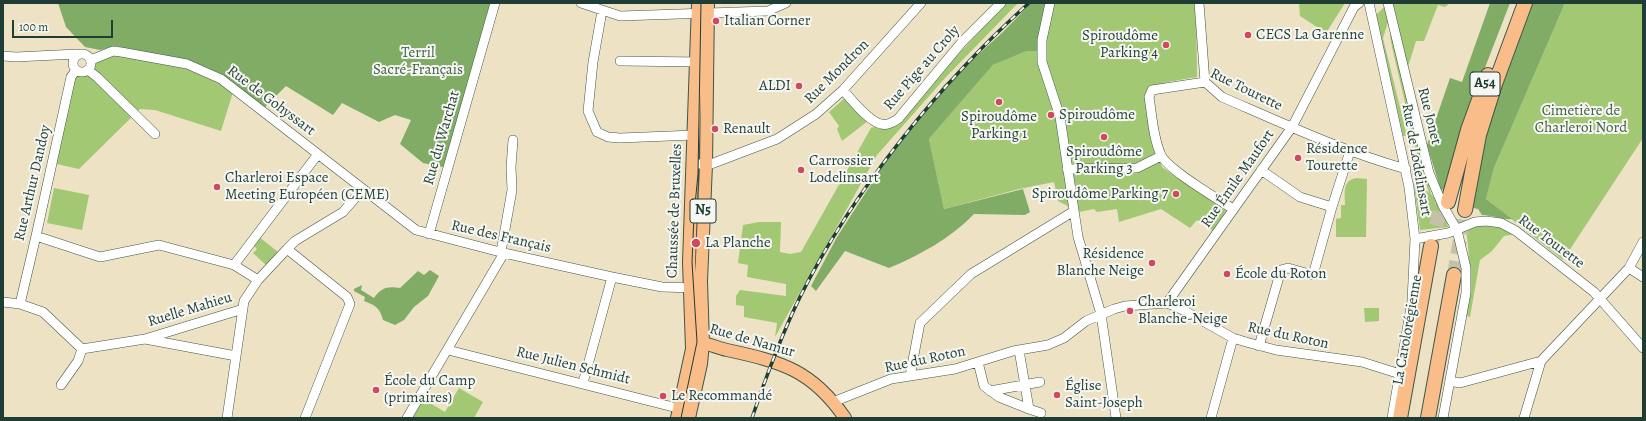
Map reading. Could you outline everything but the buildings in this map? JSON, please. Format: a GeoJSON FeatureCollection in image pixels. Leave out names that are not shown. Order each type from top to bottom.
{"type":"FeatureCollection","features":[{"type":"Feature","properties":{"kind":"highway","name":"A54"},"geometry":{"type":"LineString","coordinates":[[1446,198],[1468,130],[1515,3]]}},
{"type":"Feature","properties":{"kind":"highway","name":"A54"},"geometry":{"type":"LineString","coordinates":[[1465,210],[1479,135],[1495,84],[1525,3]]}},
{"type":"Feature","properties":{"kind":"highway","name":"La Carolorégienne"},"geometry":{"type":"LineString","coordinates":[[1400,418],[1436,247],[1409,418]]}},
{"type":"Feature","properties":{"kind":"highway"},"geometry":{"type":"LineString","coordinates":[[1428,418],[1454,275]]}},
{"type":"Feature","properties":{"kind":"highway"},"geometry":{"type":"LineString","coordinates":[[1436,418],[1447,348],[1443,334]]}},
{"type":"Feature","properties":{"kind":"main road","name":"Chaussée de Bruxelles"},"geometry":{"type":"LineString","coordinates":[[684,414],[697,343],[701,289],[706,165],[702,62],[703,10]]}},
{"type":"Feature","properties":{"kind":"main road","name":"Chaussée de Bruxelles"},"geometry":{"type":"LineString","coordinates":[[684,414],[701,364],[689,288],[694,135],[702,62]]}},
{"type":"Feature","properties":{"kind":"main road","name":"Rue de Namur"},"geometry":{"type":"LineString","coordinates":[[697,343],[769,360],[790,367],[822,388],[845,418]]}},
{"type":"Feature","properties":{"kind":"main road"},"geometry":{"type":"LineString","coordinates":[[701,364],[718,351],[723,350]]}},
{"type":"Feature","properties":{"kind":"street","name":"Rue du Warchat"},"geometry":{"type":"LineString","coordinates":[[429,234],[495,3]]}},
{"type":"Feature","properties":{"kind":"street"},"geometry":{"type":"LineString","coordinates":[[580,3],[620,16],[703,10],[768,11],[786,3]]}},
{"type":"Feature","properties":{"kind":"street","name":"Rue Mondron"},"geometry":{"type":"LineString","coordinates":[[693,164],[706,165],[777,138],[816,114],[843,90],[921,3]]}},
{"type":"Feature","properties":{"kind":"street","name":"Rue Pige au Croly"},"geometry":{"type":"LineString","coordinates":[[843,90],[872,120],[881,125],[890,124],[898,119],[962,42],[1001,3]]}},
{"type":"Feature","properties":{"kind":"street"},"geometry":{"type":"LineString","coordinates":[[1050,3],[1042,40],[1042,62],[1060,117],[1078,237],[1100,314],[1116,418]]}},
{"type":"Feature","properties":{"kind":"street"},"geometry":{"type":"LineString","coordinates":[[1199,3],[1205,82]]}},
{"type":"Feature","properties":{"kind":"street","name":"Rue Émile Maufort"},"geometry":{"type":"LineString","coordinates":[[1167,303],[1292,126],[1354,7],[1358,3]]}},
{"type":"Feature","properties":{"kind":"street","name":"Rue de Lodelinsart"},"geometry":{"type":"LineString","coordinates":[[1369,3],[1406,169],[1415,239],[1412,301],[1392,418]]}},
{"type":"Feature","properties":{"kind":"street","name":"Rue Jonet"},"geometry":{"type":"LineString","coordinates":[[1388,3],[1428,173],[1443,206],[1457,230]]}},
{"type":"Feature","properties":{"kind":"street"},"geometry":{"type":"LineString","coordinates":[[602,11],[593,62],[588,111],[597,132],[608,137],[620,138],[694,135]]}},
{"type":"Feature","properties":{"kind":"street","name":"Rue de Gohyssart"},"geometry":{"type":"LineString","coordinates":[[91,60],[113,51],[187,64],[221,79],[318,154]]}},
{"type":"Feature","properties":{"kind":"street"},"geometry":{"type":"LineString","coordinates":[[3,56],[16,57],[83,53],[88,55],[91,60],[91,65],[88,70],[82,72],[76,70],[73,65],[73,59],[77,54]]}},
{"type":"Feature","properties":{"kind":"street"},"geometry":{"type":"LineString","coordinates":[[620,61],[702,62]]}},
{"type":"Feature","properties":{"kind":"street","name":"Rue Arthur Dandoy"},"geometry":{"type":"LineString","coordinates":[[20,304],[71,77],[76,70]]}},
{"type":"Feature","properties":{"kind":"street"},"geometry":{"type":"LineString","coordinates":[[88,70],[155,134]]}},
{"type":"Feature","properties":{"kind":"street","name":"Rue Tourette"},"geometry":{"type":"LineString","coordinates":[[1161,156],[1157,141],[1150,93],[1152,90],[1160,88],[1205,82],[1222,97],[1350,151],[1379,162],[1406,169]]}},
{"type":"Feature","properties":{"kind":"street"},"geometry":{"type":"LineString","coordinates":[[407,418],[448,350],[502,253],[512,190],[511,167],[513,140]]}},
{"type":"Feature","properties":{"kind":"street"},"geometry":{"type":"LineString","coordinates":[[1259,346],[1281,270],[1288,268],[1313,275],[1332,207],[1350,151]]}},
{"type":"Feature","properties":{"kind":"street","name":"Rue des Français"},"geometry":{"type":"LineString","coordinates":[[318,154],[416,230],[502,253],[612,277],[662,287],[701,289]]}},
{"type":"Feature","properties":{"kind":"street"},"geometry":{"type":"LineString","coordinates":[[234,265],[318,154]]}},
{"type":"Feature","properties":{"kind":"street"},"geometry":{"type":"LineString","coordinates":[[1067,169],[1137,168],[1161,156],[1171,166],[1233,209]]}},
{"type":"Feature","properties":{"kind":"street"},"geometry":{"type":"LineString","coordinates":[[1261,170],[1300,198],[1332,207]]}},
{"type":"Feature","properties":{"kind":"street"},"geometry":{"type":"LineString","coordinates":[[227,418],[244,301],[258,280],[295,241],[343,212],[363,189]]}},
{"type":"Feature","properties":{"kind":"street"},"geometry":{"type":"LineString","coordinates":[[910,376],[920,323],[971,274],[1074,212]]}},
{"type":"Feature","properties":{"kind":"street","name":"Rue Tourette"},"geometry":{"type":"LineString","coordinates":[[1415,239],[1457,230],[1475,222],[1486,221],[1501,223],[1516,231],[1594,292],[1643,348]]}},
{"type":"Feature","properties":{"kind":"street"},"geometry":{"type":"LineString","coordinates":[[1443,418],[1466,292],[1466,268],[1457,230]]}},
{"type":"Feature","properties":{"kind":"street"},"geometry":{"type":"LineString","coordinates":[[36,236],[100,257],[159,245],[234,265],[258,280]]}},
{"type":"Feature","properties":{"kind":"street"},"geometry":{"type":"LineString","coordinates":[[1524,418],[1541,362],[1629,268],[1643,242]]}},
{"type":"Feature","properties":{"kind":"street"},"geometry":{"type":"LineString","coordinates":[[287,249],[347,297],[350,304],[305,418]]}},
{"type":"Feature","properties":{"kind":"street"},"geometry":{"type":"LineString","coordinates":[[1629,268],[1643,276]]}},
{"type":"Feature","properties":{"kind":"street"},"geometry":{"type":"LineString","coordinates":[[583,383],[612,277]]}},
{"type":"Feature","properties":{"kind":"street"},"geometry":{"type":"LineString","coordinates":[[3,302],[20,304],[43,312],[82,349]]}},
{"type":"Feature","properties":{"kind":"street","name":"Rue du Roton"},"geometry":{"type":"LineString","coordinates":[[833,402],[891,380],[955,369],[1019,350],[1057,342],[1086,321],[1100,314],[1125,306],[1167,303],[1185,311],[1233,338],[1259,346],[1332,359],[1362,362],[1400,374]]}},
{"type":"Feature","properties":{"kind":"street","name":"Ruelle Mahieu"},"geometry":{"type":"LineString","coordinates":[[145,339],[243,309]]}},
{"type":"Feature","properties":{"kind":"street"},"geometry":{"type":"LineString","coordinates":[[1211,418],[1233,338]]}},
{"type":"Feature","properties":{"kind":"street"},"geometry":{"type":"LineString","coordinates":[[82,349],[145,339],[236,356]]}},
{"type":"Feature","properties":{"kind":"street"},"geometry":{"type":"LineString","coordinates":[[61,385],[78,361],[82,349]]}},
{"type":"Feature","properties":{"kind":"street","name":"Rue Julien Schmidt"},"geometry":{"type":"LineString","coordinates":[[448,350],[583,383],[684,414]]}},
{"type":"Feature","properties":{"kind":"street"},"geometry":{"type":"LineString","coordinates":[[1019,350],[1029,409]]}},
{"type":"Feature","properties":{"kind":"street","name":"Rue du Roton"},"geometry":{"type":"LineString","coordinates":[[978,362],[984,386],[990,391]]}},
{"type":"Feature","properties":{"kind":"street"},"geometry":{"type":"LineString","coordinates":[[1450,381],[1460,382],[1541,362]]}},
{"type":"Feature","properties":{"kind":"street"},"geometry":{"type":"LineString","coordinates":[[990,391],[1040,382]]}},
{"type":"Feature","properties":{"kind":"street"},"geometry":{"type":"LineString","coordinates":[[990,391],[999,397],[1041,413]]}},
{"type":"Feature","properties":{"kind":"green space","name":"Terril Sacré-Français"},"geometry":{"type":"Polygon","coordinates":[[[58,3],[495,3],[448,168],[423,163],[400,144],[411,120],[395,115],[379,122],[342,103],[333,115],[286,86],[264,108],[191,66],[116,46],[100,50],[85,47],[66,27],[58,3]]]}},
{"type":"Feature","properties":{"kind":"green space"},"geometry":{"type":"Polygon","coordinates":[[[1006,3],[1018,3],[946,77],[877,155],[775,337],[777,323],[744,317],[744,306],[736,305],[736,296],[740,290],[786,296],[786,284],[747,277],[748,265],[738,263],[743,225],[759,222],[781,222],[780,252],[790,254],[801,252],[871,128],[898,119],[1006,3]]]}},
{"type":"Feature","properties":{"kind":"green space"},"geometry":{"type":"Polygon","coordinates":[[[1031,3],[1047,3],[1040,51],[1027,51],[993,65],[929,139],[944,209],[1023,189],[1030,212],[1025,215],[974,214],[955,231],[934,245],[889,268],[845,251],[816,291],[811,286],[837,237],[888,158],[944,85],[1003,32],[1031,3]]]}},
{"type":"Feature","properties":{"kind":"green space","name":"Spiroudôme"},"geometry":{"type":"Polygon","coordinates":[[[1052,3],[1196,3],[1197,77],[1167,82],[1148,90],[1155,144],[1162,167],[1226,211],[1213,231],[1197,220],[1190,228],[1161,209],[1119,222],[1117,209],[1097,212],[1094,209],[1079,212],[1058,201],[1054,182],[1019,189],[944,209],[929,139],[993,65],[1027,51],[1052,3]]]}},
{"type":"Feature","properties":{"kind":"green space"},"geometry":{"type":"Polygon","coordinates":[[[1299,3],[1345,3],[1326,33],[1300,16],[1299,3]]]}},
{"type":"Feature","properties":{"kind":"green space"},"geometry":{"type":"Polygon","coordinates":[[[1393,3],[1450,3],[1445,7],[1438,5],[1424,41],[1416,41],[1408,67],[1393,3]]]}},
{"type":"Feature","properties":{"kind":"green space"},"geometry":{"type":"Polygon","coordinates":[[[1490,3],[1510,3],[1464,122],[1446,186],[1441,191],[1427,145],[1450,78],[1462,82],[1490,3]]]}},
{"type":"Feature","properties":{"kind":"green space"},"geometry":{"type":"Polygon","coordinates":[[[1527,3],[1565,3],[1494,168],[1486,199],[1512,219],[1504,219],[1482,215],[1478,209],[1468,207],[1486,123],[1527,3]]]}},
{"type":"Feature","properties":{"kind":"green space","name":"Cimetière de Charleroi Nord"},"geometry":{"type":"Polygon","coordinates":[[[1565,3],[1643,3],[1643,138],[1563,260],[1486,199],[1494,168],[1565,3]]]}},
{"type":"Feature","properties":{"kind":"green space"},"geometry":{"type":"Polygon","coordinates":[[[1385,6],[1389,19],[1383,38],[1407,136],[1403,136],[1376,15],[1385,6]]]}},
{"type":"Feature","properties":{"kind":"green space"},"geometry":{"type":"Polygon","coordinates":[[[1392,32],[1404,77],[1416,140],[1431,194],[1445,209],[1448,227],[1420,230],[1414,185],[1416,181],[1429,193],[1418,158],[1392,47],[1390,36],[1392,32]]]}},
{"type":"Feature","properties":{"kind":"green space"},"geometry":{"type":"Polygon","coordinates":[[[95,55],[168,56],[234,89],[221,131],[155,110],[140,109],[79,169],[52,163],[74,75],[89,71],[95,55]]]}},
{"type":"Feature","properties":{"kind":"green space"},"geometry":{"type":"Polygon","coordinates":[[[846,97],[868,121],[842,141],[837,129],[839,126],[829,112],[846,97]]]}},
{"type":"Feature","properties":{"kind":"green space"},"geometry":{"type":"Polygon","coordinates":[[[1356,178],[1367,179],[1366,237],[1336,237],[1336,219],[1341,218],[1341,205],[1345,205],[1346,185],[1348,182],[1356,178]]]}},
{"type":"Feature","properties":{"kind":"green space"},"geometry":{"type":"Polygon","coordinates":[[[54,188],[89,195],[82,230],[47,223],[54,188]]]}},
{"type":"Feature","properties":{"kind":"green space"},"geometry":{"type":"Polygon","coordinates":[[[1481,221],[1497,222],[1516,234],[1504,236],[1492,251],[1480,260],[1470,317],[1467,316],[1469,262],[1466,230],[1481,221]]]}},
{"type":"Feature","properties":{"kind":"green space"},"geometry":{"type":"Polygon","coordinates":[[[258,236],[278,252],[266,265],[253,253],[257,249],[253,245],[258,236]]]}},
{"type":"Feature","properties":{"kind":"green space"},"geometry":{"type":"Polygon","coordinates":[[[430,270],[439,276],[428,296],[414,307],[404,320],[395,325],[383,320],[376,308],[364,301],[365,297],[354,291],[354,289],[362,285],[361,290],[374,298],[385,288],[400,288],[418,271],[424,275],[430,270]]]}},
{"type":"Feature","properties":{"kind":"green space"},"geometry":{"type":"Polygon","coordinates":[[[1364,308],[1379,308],[1379,321],[1365,322],[1364,308]]]}},
{"type":"Feature","properties":{"kind":"green space"},"geometry":{"type":"Polygon","coordinates":[[[459,388],[483,402],[474,418],[411,418],[423,399],[445,412],[459,388]]]}},
{"type":"Feature","properties":{"kind":"tunnel"},"geometry":{"type":"LineString","coordinates":[[1431,246],[1444,194]]}},
{"type":"Feature","properties":{"kind":"tunnel"},"geometry":{"type":"LineString","coordinates":[[1454,275],[1465,210]]}},
{"type":"Feature","properties":{"kind":"tram line"},"geometry":{"type":"LineString","coordinates":[[681,418],[697,342],[692,262],[694,215],[698,174],[701,3]]}},
{"type":"Feature","properties":{"kind":"railway"},"geometry":{"type":"LineString","coordinates":[[752,418],[774,357],[800,297],[846,217],[901,140],[932,103],[963,68],[1029,3]]}},
{"type":"Feature","properties":{"kind":"place","name":"Italian Corner"},"geometry":{"type":"Point","coordinates":[716,21]}},
{"type":"Feature","properties":{"kind":"place","name":"CECS La Garenne"},"geometry":{"type":"Point","coordinates":[1248,35]}},
{"type":"Feature","properties":{"kind":"place","name":"Spiroudôme Parking 4"},"geometry":{"type":"Point","coordinates":[1166,45]}},
{"type":"Feature","properties":{"kind":"place","name":"ALDI"},"geometry":{"type":"Point","coordinates":[799,86]}},
{"type":"Feature","properties":{"kind":"place","name":"Spiroudôme Parking 1"},"geometry":{"type":"Point","coordinates":[999,102]}},
{"type":"Feature","properties":{"kind":"place","name":"Spiroudôme"},"geometry":{"type":"Point","coordinates":[1051,115]}},
{"type":"Feature","properties":{"kind":"place","name":"Renault"},"geometry":{"type":"Point","coordinates":[715,129]}},
{"type":"Feature","properties":{"kind":"place","name":"Spiroudôme Parking 3"},"geometry":{"type":"Point","coordinates":[1104,137]}},
{"type":"Feature","properties":{"kind":"place","name":"Résidence Tourette"},"geometry":{"type":"Point","coordinates":[1298,158]}},
{"type":"Feature","properties":{"kind":"place","name":"Carrossier Lodelinsart"},"geometry":{"type":"Point","coordinates":[801,170]}},
{"type":"Feature","properties":{"kind":"place","name":"Charleroi Espace Meeting Européen (CEME)"},"geometry":{"type":"Point","coordinates":[217,187]}},
{"type":"Feature","properties":{"kind":"place","name":"Spiroudôme Parking 7"},"geometry":{"type":"Point","coordinates":[1176,194]}},
{"type":"Feature","properties":{"kind":"place","name":"La Planche"},"geometry":{"type":"Point","coordinates":[696,243]}},
{"type":"Feature","properties":{"kind":"place","name":"Résidence Blanche Neige"},"geometry":{"type":"Point","coordinates":[1152,263]}},
{"type":"Feature","properties":{"kind":"place","name":"École du Roton"},"geometry":{"type":"Point","coordinates":[1227,274]}},
{"type":"Feature","properties":{"kind":"place","name":"Charleroi Blanche-Neige"},"geometry":{"type":"Point","coordinates":[1130,311]}},
{"type":"Feature","properties":{"kind":"place","name":"École du Camp (primaires)"},"geometry":{"type":"Point","coordinates":[376,390]}},
{"type":"Feature","properties":{"kind":"place","name":"Église Saint-Joseph"},"geometry":{"type":"Point","coordinates":[1057,395]}},
{"type":"Feature","properties":{"kind":"place","name":"Le Recommandé"},"geometry":{"type":"Point","coordinates":[663,396]}}]}
